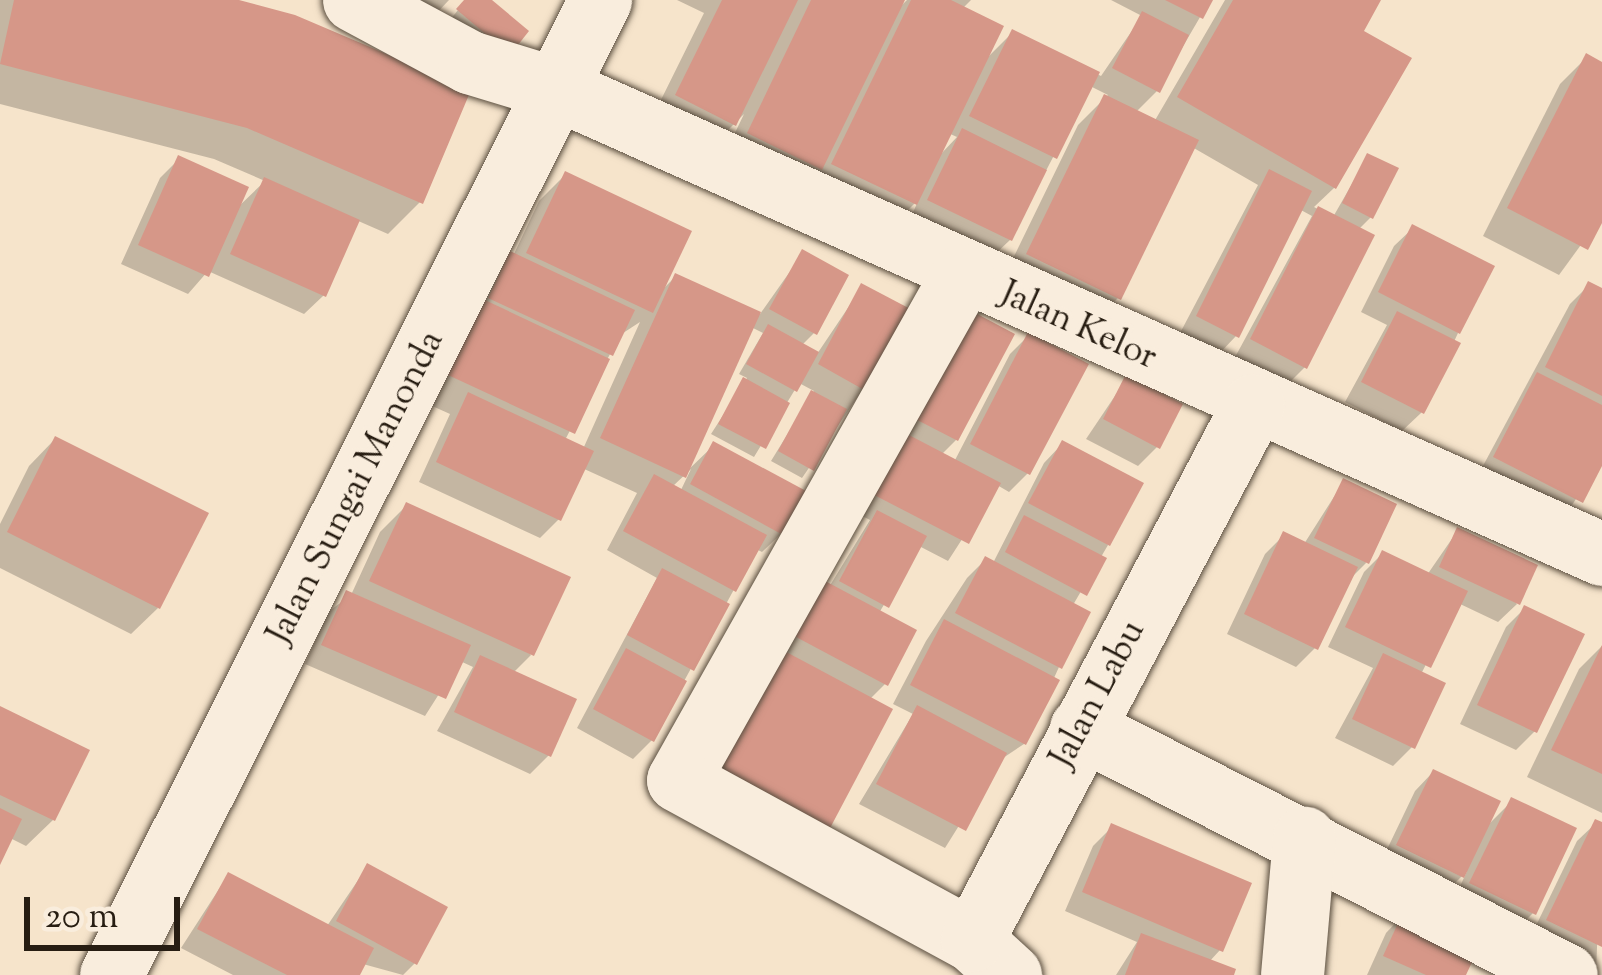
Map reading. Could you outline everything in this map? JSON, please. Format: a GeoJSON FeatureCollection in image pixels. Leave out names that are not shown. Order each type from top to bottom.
{"type":"FeatureCollection","features":[{"type":"Feature","properties":{"kind":"street","name":"Jalan Kelor"},"geometry":{"type":"LineString","coordinates":[[354,0],[469,62],[558,89],[1253,405],[1602,554]]}},
{"type":"Feature","properties":{"kind":"street","name":"Jalan Sungai Manonda"},"geometry":{"type":"LineString","coordinates":[[111,975],[600,0]]}},
{"type":"Feature","properties":{"kind":"street"},"geometry":{"type":"LineString","coordinates":[[962,275],[678,780],[991,958]]}},
{"type":"Feature","properties":{"kind":"street","name":"Jalan Labu"},"geometry":{"type":"LineString","coordinates":[[991,958],[1082,728],[1253,405]]}},
{"type":"Feature","properties":{"kind":"street"},"geometry":{"type":"LineString","coordinates":[[1082,728],[1566,975]]}},
{"type":"Feature","properties":{"kind":"street"},"geometry":{"type":"LineString","coordinates":[[1292,975],[1304,838]]}},
{"type":"Feature","properties":{"kind":"building"},"geometry":{"type":"Polygon","coordinates":[[[14,0],[239,0],[295,15],[471,90],[423,204],[247,128],[0,64],[14,0]]]}},
{"type":"Feature","properties":{"kind":"building"},"geometry":{"type":"Polygon","coordinates":[[[464,0],[492,0],[529,31],[510,55],[456,9],[464,0]]]}},
{"type":"Feature","properties":{"kind":"building"},"geometry":{"type":"Polygon","coordinates":[[[722,0],[798,0],[736,126],[675,95],[722,0]]]}},
{"type":"Feature","properties":{"kind":"building"},"geometry":{"type":"Polygon","coordinates":[[[811,0],[905,0],[822,170],[747,133],[811,0]]]}},
{"type":"Feature","properties":{"kind":"building"},"geometry":{"type":"Polygon","coordinates":[[[911,0],[951,0],[1004,26],[917,205],[831,164],[911,0]]]}},
{"type":"Feature","properties":{"kind":"building"},"geometry":{"type":"Polygon","coordinates":[[[1165,0],[1213,0],[1203,19],[1165,0]]]}},
{"type":"Feature","properties":{"kind":"building"},"geometry":{"type":"Polygon","coordinates":[[[1233,0],[1381,0],[1364,31],[1412,58],[1336,189],[1177,97],[1233,0]]]}},
{"type":"Feature","properties":{"kind":"building"},"geometry":{"type":"Polygon","coordinates":[[[1142,11],[1189,35],[1160,93],[1112,68],[1142,11]]]}},
{"type":"Feature","properties":{"kind":"building"},"geometry":{"type":"Polygon","coordinates":[[[1012,29],[1100,72],[1057,159],[969,116],[1012,29]]]}},
{"type":"Feature","properties":{"kind":"building"},"geometry":{"type":"Polygon","coordinates":[[[1586,53],[1602,62],[1602,223],[1588,250],[1507,208],[1586,53]]]}},
{"type":"Feature","properties":{"kind":"building"},"geometry":{"type":"Polygon","coordinates":[[[1104,94],[1199,140],[1121,300],[1026,254],[1104,94]]]}},
{"type":"Feature","properties":{"kind":"building"},"geometry":{"type":"Polygon","coordinates":[[[962,128],[1047,170],[1012,241],[927,200],[962,128]]]}},
{"type":"Feature","properties":{"kind":"building"},"geometry":{"type":"Polygon","coordinates":[[[1367,153],[1399,168],[1373,219],[1342,203],[1367,153]]]}},
{"type":"Feature","properties":{"kind":"building"},"geometry":{"type":"Polygon","coordinates":[[[178,155],[249,187],[209,277],[138,245],[178,155]]]}},
{"type":"Feature","properties":{"kind":"building"},"geometry":{"type":"Polygon","coordinates":[[[1269,169],[1312,191],[1239,338],[1196,316],[1269,169]]]}},
{"type":"Feature","properties":{"kind":"building"},"geometry":{"type":"Polygon","coordinates":[[[565,171],[692,231],[653,313],[526,253],[565,171]]]}},
{"type":"Feature","properties":{"kind":"building"},"geometry":{"type":"Polygon","coordinates":[[[264,177],[360,220],[326,297],[230,254],[264,177]]]}},
{"type":"Feature","properties":{"kind":"building"},"geometry":{"type":"Polygon","coordinates":[[[1318,206],[1375,235],[1307,369],[1250,339],[1318,206]]]}},
{"type":"Feature","properties":{"kind":"building"},"geometry":{"type":"Polygon","coordinates":[[[1412,224],[1495,266],[1460,334],[1378,292],[1412,224]]]}},
{"type":"Feature","properties":{"kind":"building"},"geometry":{"type":"Polygon","coordinates":[[[802,249],[849,275],[817,335],[769,309],[802,249]]]}},
{"type":"Feature","properties":{"kind":"building"},"geometry":{"type":"Polygon","coordinates":[[[510,251],[635,310],[613,356],[488,298],[510,251]]]}},
{"type":"Feature","properties":{"kind":"building"},"geometry":{"type":"Polygon","coordinates":[[[675,273],[761,312],[686,478],[600,438],[675,273]]]}},
{"type":"Feature","properties":{"kind":"building"},"geometry":{"type":"Polygon","coordinates":[[[1588,281],[1602,288],[1602,396],[1545,367],[1588,281]]]}},
{"type":"Feature","properties":{"kind":"building"},"geometry":{"type":"Polygon","coordinates":[[[861,283],[918,313],[873,395],[818,364],[861,283]]]}},
{"type":"Feature","properties":{"kind":"building"},"geometry":{"type":"Polygon","coordinates":[[[470,293],[610,359],[575,434],[435,369],[470,293]]]}},
{"type":"Feature","properties":{"kind":"building"},"geometry":{"type":"Polygon","coordinates":[[[949,299],[1015,334],[958,441],[892,407],[949,299]]]}},
{"type":"Feature","properties":{"kind":"building"},"geometry":{"type":"Polygon","coordinates":[[[1397,311],[1461,343],[1424,414],[1361,382],[1397,311]]]}},
{"type":"Feature","properties":{"kind":"building"},"geometry":{"type":"Polygon","coordinates":[[[768,324],[819,352],[797,392],[746,364],[768,324]]]}},
{"type":"Feature","properties":{"kind":"building"},"geometry":{"type":"Polygon","coordinates":[[[1028,332],[1089,364],[1030,475],[970,444],[1028,332]]]}},
{"type":"Feature","properties":{"kind":"building"},"geometry":{"type":"Polygon","coordinates":[[[1537,372],[1602,405],[1602,466],[1583,503],[1493,457],[1537,372]]]}},
{"type":"Feature","properties":{"kind":"building"},"geometry":{"type":"Polygon","coordinates":[[[1126,374],[1183,404],[1160,449],[1103,419],[1126,374]]]}},
{"type":"Feature","properties":{"kind":"building"},"geometry":{"type":"Polygon","coordinates":[[[743,377],[790,403],[766,449],[718,424],[743,377]]]}},
{"type":"Feature","properties":{"kind":"building"},"geometry":{"type":"Polygon","coordinates":[[[811,390],[847,409],[814,471],[778,451],[811,390]]]}},
{"type":"Feature","properties":{"kind":"building"},"geometry":{"type":"Polygon","coordinates":[[[468,392],[594,451],[561,521],[436,462],[468,392]]]}},
{"type":"Feature","properties":{"kind":"building"},"geometry":{"type":"Polygon","coordinates":[[[884,422],[1001,483],[969,544],[851,483],[884,422]]]}},
{"type":"Feature","properties":{"kind":"building"},"geometry":{"type":"Polygon","coordinates":[[[55,436],[209,513],[160,609],[7,532],[55,436]]]}},
{"type":"Feature","properties":{"kind":"building"},"geometry":{"type":"Polygon","coordinates":[[[1062,440],[1144,483],[1110,546],[1028,503],[1062,440]]]}},
{"type":"Feature","properties":{"kind":"building"},"geometry":{"type":"Polygon","coordinates":[[[713,441],[808,492],[783,535],[690,484],[713,441]]]}},
{"type":"Feature","properties":{"kind":"building"},"geometry":{"type":"Polygon","coordinates":[[[654,474],[767,535],[736,592],[623,531],[654,474]]]}},
{"type":"Feature","properties":{"kind":"building"},"geometry":{"type":"Polygon","coordinates":[[[1343,478],[1397,504],[1369,564],[1314,538],[1343,478]]]}},
{"type":"Feature","properties":{"kind":"building"},"geometry":{"type":"Polygon","coordinates":[[[406,502],[571,577],[534,656],[369,581],[406,502]]]}},
{"type":"Feature","properties":{"kind":"building"},"geometry":{"type":"Polygon","coordinates":[[[877,510],[927,536],[889,608],[839,581],[877,510]]]}},
{"type":"Feature","properties":{"kind":"building"},"geometry":{"type":"Polygon","coordinates":[[[1024,515],[1107,558],[1087,596],[1005,552],[1024,515]]]}},
{"type":"Feature","properties":{"kind":"building"},"geometry":{"type":"Polygon","coordinates":[[[1457,527],[1538,565],[1520,605],[1439,567],[1457,527]]]}},
{"type":"Feature","properties":{"kind":"building"},"geometry":{"type":"Polygon","coordinates":[[[1283,531],[1358,567],[1318,650],[1244,614],[1283,531]]]}},
{"type":"Feature","properties":{"kind":"building"},"geometry":{"type":"Polygon","coordinates":[[[1382,550],[1468,591],[1431,668],[1345,627],[1382,550]]]}},
{"type":"Feature","properties":{"kind":"building"},"geometry":{"type":"Polygon","coordinates":[[[985,556],[1091,612],[1062,669],[955,613],[985,556]]]}},
{"type":"Feature","properties":{"kind":"building"},"geometry":{"type":"Polygon","coordinates":[[[662,568],[730,604],[694,671],[627,635],[662,568]]]}},
{"type":"Feature","properties":{"kind":"building"},"geometry":{"type":"Polygon","coordinates":[[[812,574],[917,630],[888,686],[783,630],[812,574]]]}},
{"type":"Feature","properties":{"kind":"building"},"geometry":{"type":"Polygon","coordinates":[[[346,590],[471,645],[446,699],[321,645],[346,590]]]}},
{"type":"Feature","properties":{"kind":"building"},"geometry":{"type":"Polygon","coordinates":[[[1524,605],[1585,634],[1537,733],[1477,705],[1524,605]]]}},
{"type":"Feature","properties":{"kind":"building"},"geometry":{"type":"Polygon","coordinates":[[[944,619],[1060,680],[1026,745],[910,685],[944,619]]]}},
{"type":"Feature","properties":{"kind":"building"},"geometry":{"type":"Polygon","coordinates":[[[1602,645],[1602,774],[1551,750],[1602,645]]]}},
{"type":"Feature","properties":{"kind":"building"},"geometry":{"type":"Polygon","coordinates":[[[777,647],[893,709],[828,832],[712,770],[777,647]]]}},
{"type":"Feature","properties":{"kind":"building"},"geometry":{"type":"Polygon","coordinates":[[[626,648],[687,681],[654,742],[593,709],[626,648]]]}},
{"type":"Feature","properties":{"kind":"building"},"geometry":{"type":"Polygon","coordinates":[[[1383,653],[1446,683],[1415,749],[1352,719],[1383,653]]]}},
{"type":"Feature","properties":{"kind":"building"},"geometry":{"type":"Polygon","coordinates":[[[480,655],[577,699],[551,757],[454,712],[480,655]]]}},
{"type":"Feature","properties":{"kind":"building"},"geometry":{"type":"Polygon","coordinates":[[[917,705],[1007,753],[966,831],[876,784],[917,705]]]}},
{"type":"Feature","properties":{"kind":"building"},"geometry":{"type":"Polygon","coordinates":[[[0,706],[90,750],[55,821],[0,795],[0,706]]]}},
{"type":"Feature","properties":{"kind":"building"},"geometry":{"type":"Polygon","coordinates":[[[1433,769],[1501,801],[1464,878],[1396,845],[1433,769]]]}},
{"type":"Feature","properties":{"kind":"building"},"geometry":{"type":"Polygon","coordinates":[[[1511,797],[1577,828],[1536,915],[1469,883],[1511,797]]]}},
{"type":"Feature","properties":{"kind":"building"},"geometry":{"type":"Polygon","coordinates":[[[0,808],[22,819],[0,865],[0,808]]]}},
{"type":"Feature","properties":{"kind":"building"},"geometry":{"type":"Polygon","coordinates":[[[1595,819],[1602,822],[1602,947],[1546,920],[1595,819]]]}},
{"type":"Feature","properties":{"kind":"building"},"geometry":{"type":"Polygon","coordinates":[[[1111,823],[1252,883],[1223,952],[1082,892],[1111,823]]]}},
{"type":"Feature","properties":{"kind":"building"},"geometry":{"type":"Polygon","coordinates":[[[367,863],[448,907],[417,965],[336,921],[367,863]]]}},
{"type":"Feature","properties":{"kind":"building"},"geometry":{"type":"Polygon","coordinates":[[[228,872],[374,948],[360,975],[287,975],[197,929],[228,872]]]}},
{"type":"Feature","properties":{"kind":"building"},"geometry":{"type":"Polygon","coordinates":[[[1404,910],[1480,945],[1466,975],[1426,975],[1383,956],[1404,910]]]}},
{"type":"Feature","properties":{"kind":"building"},"geometry":{"type":"Polygon","coordinates":[[[1141,933],[1236,969],[1234,975],[1125,975],[1141,933]]]}}]}
